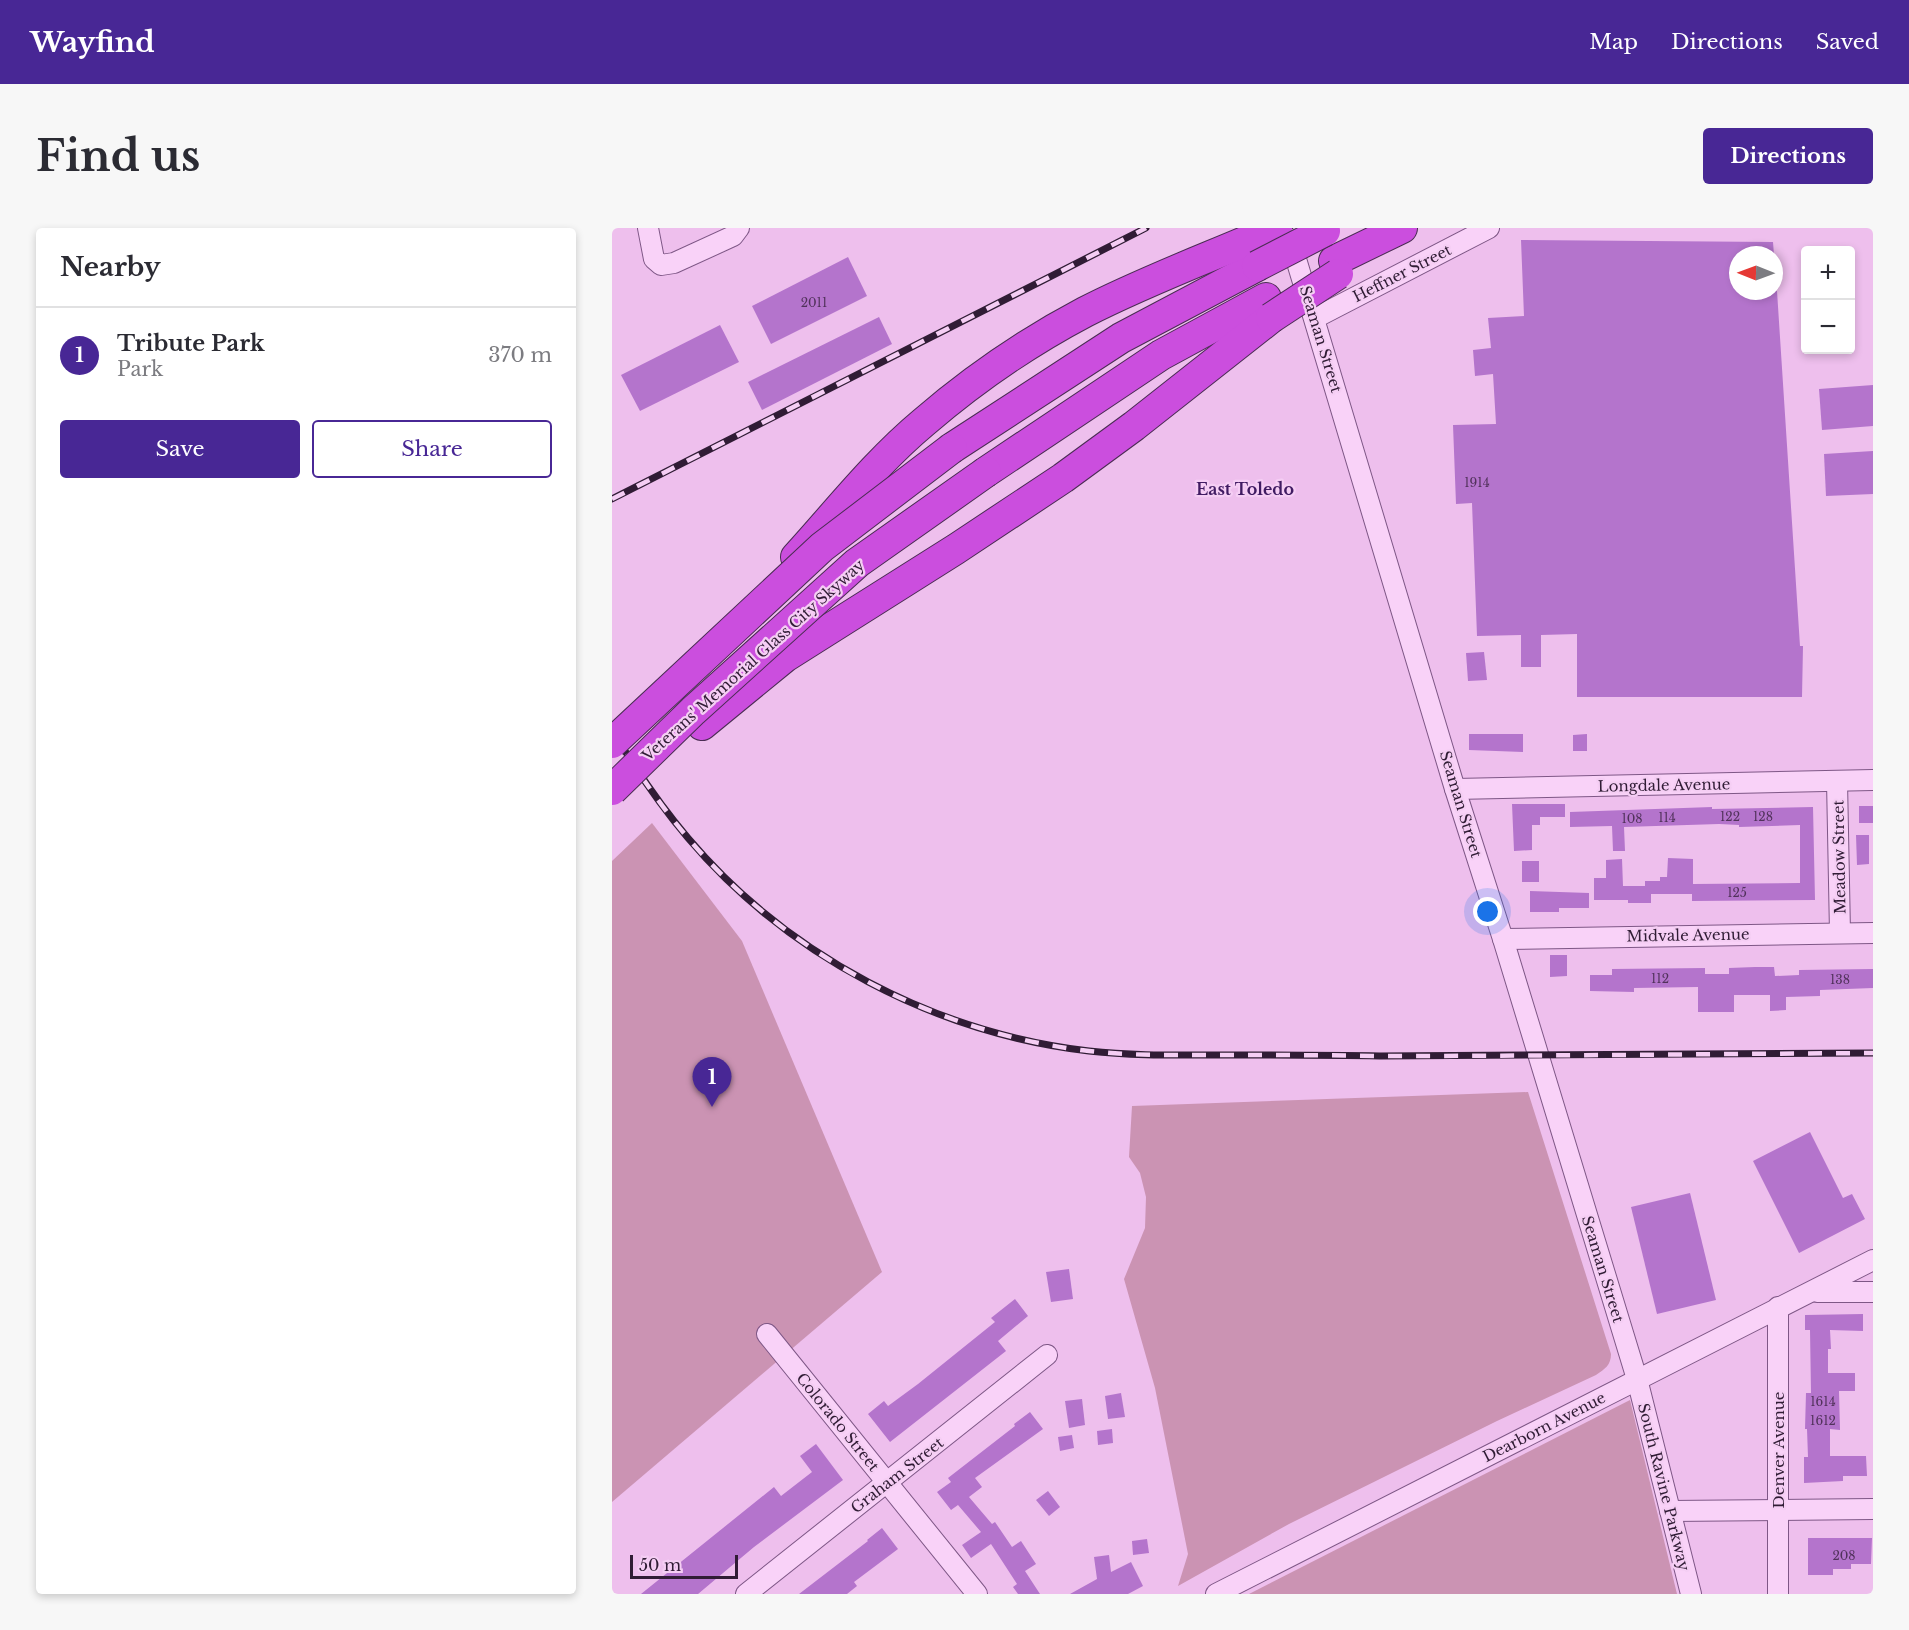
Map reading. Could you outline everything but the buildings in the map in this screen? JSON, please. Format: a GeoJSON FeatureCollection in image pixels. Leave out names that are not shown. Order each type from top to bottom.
{"type":"FeatureCollection","features":[{"type":"Feature","properties":{"kind":"highway"},"geometry":{"type":"LineString","coordinates":[[612,743],[822,547],[952,448],[1253,253],[1277,228]]}},
{"type":"Feature","properties":{"kind":"highway"},"geometry":{"type":"LineString","coordinates":[[612,808],[702,725],[785,657],[1000,521],[1063,478],[1134,426],[1269,308],[1402,228]]}},
{"type":"Feature","properties":{"kind":"highway"},"geometry":{"type":"LineString","coordinates":[[612,756],[651,717],[883,460],[923,422],[951,400],[1030,343],[1085,312],[1150,281],[1328,230]]}},
{"type":"Feature","properties":{"kind":"highway","name":"Veterans' Memorial Glass City Skyway"},"geometry":{"type":"LineString","coordinates":[[612,790],[693,711],[857,563],[986,472],[1161,356],[1269,308]]}},
{"type":"Feature","properties":{"kind":"street"},"geometry":{"type":"LineString","coordinates":[[648,228],[654,259],[661,265],[674,263],[733,236],[739,228]]}},
{"type":"Feature","properties":{"kind":"street","name":"Seaman Street"},"geometry":{"type":"LineString","coordinates":[[1287,228],[1455,789],[1637,1379]]}},
{"type":"Feature","properties":{"kind":"street","name":"Heffner Street"},"geometry":{"type":"LineString","coordinates":[[1315,318],[1489,228]]}},
{"type":"Feature","properties":{"kind":"street","name":"Longdale Avenue"},"geometry":{"type":"LineString","coordinates":[[1455,789],[1873,780]]}},
{"type":"Feature","properties":{"kind":"street","name":"Meadow Street"},"geometry":{"type":"LineString","coordinates":[[1837,781],[1840,933]]}},
{"type":"Feature","properties":{"kind":"street","name":"Midvale Avenue"},"geometry":{"type":"LineString","coordinates":[[1503,939],[1873,933]]}},
{"type":"Feature","properties":{"kind":"street","name":"Dearborn Avenue"},"geometry":{"type":"LineString","coordinates":[[1215,1594],[1873,1260]]}},
{"type":"Feature","properties":{"kind":"street"},"geometry":{"type":"LineString","coordinates":[[1811,1292],[1873,1292]]}},
{"type":"Feature","properties":{"kind":"street","name":"Denver Avenue"},"geometry":{"type":"LineString","coordinates":[[1778,1307],[1778,1594]]}},
{"type":"Feature","properties":{"kind":"street","name":"Colorado Street"},"geometry":{"type":"LineString","coordinates":[[767,1334],[977,1594]]}},
{"type":"Feature","properties":{"kind":"street","name":"Graham Street"},"geometry":{"type":"LineString","coordinates":[[746,1594],[1047,1355]]}},
{"type":"Feature","properties":{"kind":"street","name":"South Ravine Parkway"},"geometry":{"type":"LineString","coordinates":[[1637,1379],[1690,1594]]}},
{"type":"Feature","properties":{"kind":"street"},"geometry":{"type":"LineString","coordinates":[[1670,1511],[1873,1509]]}},
{"type":"Feature","properties":{"kind":"shaded area"},"geometry":{"type":"Polygon","coordinates":[[[652,823],[742,941],[882,1272],[612,1502],[612,861],[652,823]]]}},
{"type":"Feature","properties":{"kind":"shaded area"},"geometry":{"type":"Polygon","coordinates":[[[1528,1092],[1611,1354],[1607,1366],[1596,1375],[1497,1421],[1289,1524],[1178,1586],[1188,1554],[1155,1388],[1124,1279],[1145,1228],[1146,1197],[1140,1173],[1129,1157],[1132,1106],[1528,1092]]]}},
{"type":"Feature","properties":{"kind":"shaded area"},"geometry":{"type":"Polygon","coordinates":[[[1630,1400],[1677,1594],[1249,1594],[1630,1400]]]}},
{"type":"Feature","properties":{"kind":"railway"},"geometry":{"type":"LineString","coordinates":[[612,499],[1146,228]]}},
{"type":"Feature","properties":{"kind":"railway"},"geometry":{"type":"LineString","coordinates":[[612,730],[648,786],[688,838],[728,880],[771,919],[818,953],[868,982],[921,1007],[975,1027],[1032,1042],[1089,1051],[1155,1055],[1873,1053]]}},
{"type":"Feature","properties":{"kind":"place","name":"Tribute Park"},"geometry":{"type":"Point","coordinates":[712,1107]}},
{"type":"Feature","properties":{"kind":"district","name":"East Toledo"},"geometry":{"type":"Point","coordinates":[1245,489]}}]}
